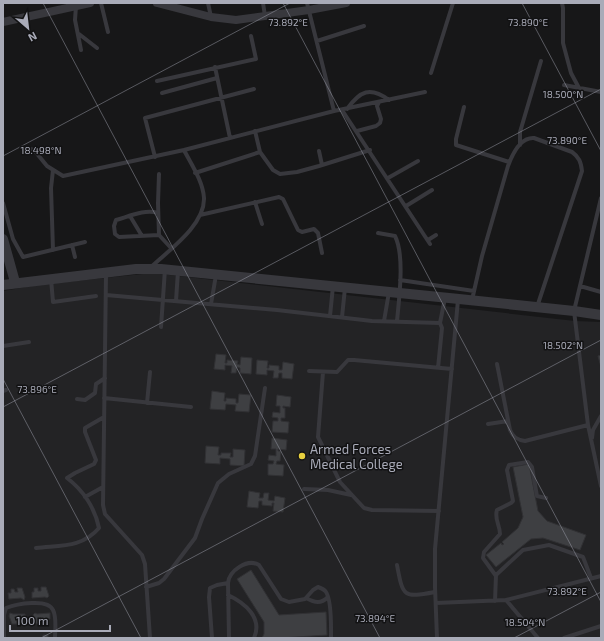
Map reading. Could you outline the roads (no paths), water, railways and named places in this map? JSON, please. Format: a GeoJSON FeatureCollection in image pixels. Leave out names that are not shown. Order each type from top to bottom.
{"type":"FeatureCollection","features":[{"type":"Feature","properties":{"kind":"street"},"geometry":{"type":"LineString","coordinates":[[3,22],[74,4],[90,3]]}},
{"type":"Feature","properties":{"kind":"street"},"geometry":{"type":"LineString","coordinates":[[157,3],[211,17],[236,20],[265,16],[308,6],[346,3]]}},
{"type":"Feature","properties":{"kind":"street"},"geometry":{"type":"LineString","coordinates":[[3,239],[15,282]]}},
{"type":"Feature","properties":{"kind":"street"},"geometry":{"type":"LineString","coordinates":[[3,285],[15,282],[106,272],[165,269],[445,298],[459,299],[473,296],[537,308],[601,315]]}},
{"type":"Feature","properties":{"kind":"lane"},"geometry":{"type":"LineString","coordinates":[[102,3],[108,32]]}},
{"type":"Feature","properties":{"kind":"lane"},"geometry":{"type":"LineString","coordinates":[[208,3],[211,17]]}},
{"type":"Feature","properties":{"kind":"lane"},"geometry":{"type":"LineString","coordinates":[[263,3],[265,16]]}},
{"type":"Feature","properties":{"kind":"lane"},"geometry":{"type":"LineString","coordinates":[[431,73],[453,3]]}},
{"type":"Feature","properties":{"kind":"lane"},"geometry":{"type":"LineString","coordinates":[[562,3],[563,43],[571,73],[579,88]]}},
{"type":"Feature","properties":{"kind":"lane"},"geometry":{"type":"LineString","coordinates":[[74,4],[75,20],[79,33],[81,50]]}},
{"type":"Feature","properties":{"kind":"lane"},"geometry":{"type":"LineString","coordinates":[[308,6],[334,111]]}},
{"type":"Feature","properties":{"kind":"lane"},"geometry":{"type":"LineString","coordinates":[[317,41],[364,26]]}},
{"type":"Feature","properties":{"kind":"lane"},"geometry":{"type":"LineString","coordinates":[[79,33],[97,48]]}},
{"type":"Feature","properties":{"kind":"lane"},"geometry":{"type":"LineString","coordinates":[[157,81],[256,59],[251,36]]}},
{"type":"Feature","properties":{"kind":"lane"},"geometry":{"type":"LineString","coordinates":[[520,145],[520,132],[541,61]]}},
{"type":"Feature","properties":{"kind":"lane"},"geometry":{"type":"LineString","coordinates":[[215,67],[230,138]]}},
{"type":"Feature","properties":{"kind":"lane"},"geometry":{"type":"LineString","coordinates":[[162,93],[217,78]]}},
{"type":"Feature","properties":{"kind":"lane"},"geometry":{"type":"LineString","coordinates":[[564,85],[601,92]]}},
{"type":"Feature","properties":{"kind":"lane"},"geometry":{"type":"LineString","coordinates":[[155,157],[145,118],[254,89]]}},
{"type":"Feature","properties":{"kind":"lane"},"geometry":{"type":"LineString","coordinates":[[345,109],[359,95],[372,91],[380,93],[389,100]]}},
{"type":"Feature","properties":{"kind":"lane"},"geometry":{"type":"LineString","coordinates":[[26,148],[34,150],[47,166],[63,176],[155,157],[334,111],[425,92]]}},
{"type":"Feature","properties":{"kind":"lane"},"geometry":{"type":"LineString","coordinates":[[357,131],[376,126],[380,123],[381,119],[377,106],[379,102]]}},
{"type":"Feature","properties":{"kind":"lane"},"geometry":{"type":"LineString","coordinates":[[464,107],[456,139],[456,145],[509,162]]}},
{"type":"Feature","properties":{"kind":"lane"},"geometry":{"type":"LineString","coordinates":[[345,109],[357,131],[429,242],[436,235]]}},
{"type":"Feature","properties":{"kind":"lane"},"geometry":{"type":"LineString","coordinates":[[255,131],[260,152],[273,170],[280,174],[298,172],[370,150]]}},
{"type":"Feature","properties":{"kind":"lane"},"geometry":{"type":"LineString","coordinates":[[400,280],[473,296],[494,210],[509,162],[520,145],[529,137],[534,138],[572,152],[577,156],[581,163],[582,171],[537,308]]}},
{"type":"Feature","properties":{"kind":"lane"},"geometry":{"type":"LineString","coordinates":[[149,269],[184,236],[197,222],[200,215],[204,198],[200,183],[184,150]]}},
{"type":"Feature","properties":{"kind":"lane"},"geometry":{"type":"LineString","coordinates":[[319,151],[322,165]]}},
{"type":"Feature","properties":{"kind":"lane"},"geometry":{"type":"LineString","coordinates":[[195,173],[260,152]]}},
{"type":"Feature","properties":{"kind":"lane"},"geometry":{"type":"LineString","coordinates":[[388,178],[418,161]]}},
{"type":"Feature","properties":{"kind":"lane"},"geometry":{"type":"LineString","coordinates":[[53,170],[51,188],[53,250]]}},
{"type":"Feature","properties":{"kind":"lane"},"geometry":{"type":"LineString","coordinates":[[159,174],[159,235],[171,248]]}},
{"type":"Feature","properties":{"kind":"lane"},"geometry":{"type":"LineString","coordinates":[[406,206],[432,190]]}},
{"type":"Feature","properties":{"kind":"lane"},"geometry":{"type":"LineString","coordinates":[[200,215],[279,197],[283,200],[298,230],[302,232],[314,229],[318,233],[322,253]]}},
{"type":"Feature","properties":{"kind":"lane"},"geometry":{"type":"LineString","coordinates":[[601,198],[600,209],[574,311],[588,425],[601,486]]}},
{"type":"Feature","properties":{"kind":"lane"},"geometry":{"type":"LineString","coordinates":[[255,202],[262,224]]}},
{"type":"Feature","properties":{"kind":"lane"},"geometry":{"type":"LineString","coordinates":[[3,203],[13,239],[23,257],[85,242]]}},
{"type":"Feature","properties":{"kind":"lane"},"geometry":{"type":"LineString","coordinates":[[158,213],[151,211],[116,220],[114,226],[115,234],[119,237],[159,235]]}},
{"type":"Feature","properties":{"kind":"lane"},"geometry":{"type":"LineString","coordinates":[[130,216],[142,236]]}},
{"type":"Feature","properties":{"kind":"lane"},"geometry":{"type":"LineString","coordinates":[[378,233],[395,236],[399,243],[400,293],[398,322]]}},
{"type":"Feature","properties":{"kind":"lane"},"geometry":{"type":"LineString","coordinates":[[72,245],[75,257]]}},
{"type":"Feature","properties":{"kind":"lane"},"geometry":{"type":"LineString","coordinates":[[161,327],[165,269]]}},
{"type":"Feature","properties":{"kind":"lane"},"geometry":{"type":"LineString","coordinates":[[176,301],[178,270]]}},
{"type":"Feature","properties":{"kind":"lane"},"geometry":{"type":"LineString","coordinates":[[106,272],[103,505],[105,514],[142,555],[145,564],[150,638]]}},
{"type":"Feature","properties":{"kind":"lane"},"geometry":{"type":"LineString","coordinates":[[211,304],[216,274]]}},
{"type":"Feature","properties":{"kind":"lane"},"geometry":{"type":"LineString","coordinates":[[51,278],[53,302],[96,296]]}},
{"type":"Feature","properties":{"kind":"lane"},"geometry":{"type":"LineString","coordinates":[[330,316],[333,286]]}},
{"type":"Feature","properties":{"kind":"lane"},"geometry":{"type":"LineString","coordinates":[[580,286],[601,292]]}},
{"type":"Feature","properties":{"kind":"lane"},"geometry":{"type":"LineString","coordinates":[[342,317],[345,287]]}},
{"type":"Feature","properties":{"kind":"lane"},"geometry":{"type":"LineString","coordinates":[[384,321],[389,292]]}},
{"type":"Feature","properties":{"kind":"lane"},"geometry":{"type":"LineString","coordinates":[[106,295],[384,321],[440,323]]}},
{"type":"Feature","properties":{"kind":"lane"},"geometry":{"type":"LineString","coordinates":[[438,368],[442,328],[440,323],[445,298]]}},
{"type":"Feature","properties":{"kind":"lane"},"geometry":{"type":"LineString","coordinates":[[437,638],[435,550],[459,299]]}},
{"type":"Feature","properties":{"kind":"lane"},"geometry":{"type":"LineString","coordinates":[[3,346],[29,342]]}},
{"type":"Feature","properties":{"kind":"lane"},"geometry":{"type":"LineString","coordinates":[[309,371],[337,372],[348,360],[452,369]]}},
{"type":"Feature","properties":{"kind":"lane"},"geometry":{"type":"LineString","coordinates":[[497,364],[508,421],[513,436],[518,440],[525,441],[588,425]]}},
{"type":"Feature","properties":{"kind":"lane"},"geometry":{"type":"LineString","coordinates":[[147,403],[150,372]]}},
{"type":"Feature","properties":{"kind":"lane"},"geometry":{"type":"LineString","coordinates":[[323,372],[318,437],[340,482],[364,508],[372,510],[439,511]]}},
{"type":"Feature","properties":{"kind":"lane"},"geometry":{"type":"LineString","coordinates":[[76,398],[85,400],[95,393],[96,384],[105,378]]}},
{"type":"Feature","properties":{"kind":"lane"},"geometry":{"type":"LineString","coordinates":[[146,587],[159,583],[164,579],[191,545],[218,483],[229,474],[251,464],[255,456],[265,388]]}},
{"type":"Feature","properties":{"kind":"lane"},"geometry":{"type":"LineString","coordinates":[[104,398],[191,407]]}},
{"type":"Feature","properties":{"kind":"lane"},"geometry":{"type":"LineString","coordinates":[[591,440],[593,430],[601,416]]}},
{"type":"Feature","properties":{"kind":"lane"},"geometry":{"type":"LineString","coordinates":[[36,548],[76,544],[92,536],[99,528],[97,517],[85,497],[74,483],[67,478],[94,464],[96,460],[84,432],[85,428],[104,417]]}},
{"type":"Feature","properties":{"kind":"lane"},"geometry":{"type":"LineString","coordinates":[[488,424],[508,421]]}},
{"type":"Feature","properties":{"kind":"lane"},"geometry":{"type":"LineString","coordinates":[[494,601],[496,576],[483,558],[484,552],[500,534],[500,529],[496,520],[497,510],[513,501],[507,470],[509,465],[528,462],[532,467],[537,496],[546,498]]}},
{"type":"Feature","properties":{"kind":"lane"},"geometry":{"type":"LineString","coordinates":[[595,462],[601,463]]}},
{"type":"Feature","properties":{"kind":"lane"},"geometry":{"type":"LineString","coordinates":[[85,497],[103,487]]}},
{"type":"Feature","properties":{"kind":"lane"},"geometry":{"type":"LineString","coordinates":[[304,489],[328,490],[352,495]]}},
{"type":"Feature","properties":{"kind":"lane"},"geometry":{"type":"LineString","coordinates":[[496,576],[523,550],[549,544],[583,557],[591,578]]}},
{"type":"Feature","properties":{"kind":"lane"},"geometry":{"type":"LineString","coordinates":[[229,638],[229,577],[233,572],[248,563],[255,562],[259,565],[281,599],[289,602],[305,599],[313,590],[318,587],[322,588],[328,597],[331,638]]}},
{"type":"Feature","properties":{"kind":"lane"},"geometry":{"type":"LineString","coordinates":[[397,565],[401,586],[408,595],[415,596],[435,592]]}},
{"type":"Feature","properties":{"kind":"lane"},"geometry":{"type":"LineString","coordinates":[[436,603],[506,600],[601,576]]}},
{"type":"Feature","properties":{"kind":"lane"},"geometry":{"type":"LineString","coordinates":[[212,638],[209,597],[210,588],[228,583]]}},
{"type":"Feature","properties":{"kind":"lane"},"geometry":{"type":"LineString","coordinates":[[228,596],[247,606],[252,613],[258,624],[254,638]]}},
{"type":"Feature","properties":{"kind":"lane"},"geometry":{"type":"LineString","coordinates":[[306,598],[315,603],[324,601],[328,597]]}},
{"type":"Feature","properties":{"kind":"lane"},"geometry":{"type":"LineString","coordinates":[[506,600],[538,638]]}},
{"type":"Feature","properties":{"kind":"lane"},"geometry":{"type":"LineString","coordinates":[[4,638],[4,615],[6,608],[41,602],[48,604],[53,609],[55,618],[55,638]]}},
{"type":"Feature","properties":{"kind":"lane"},"geometry":{"type":"LineString","coordinates":[[564,638],[601,626]]}},
{"type":"Feature","properties":{"kind":"place","name":"Armed Forces Medical College"},"geometry":{"type":"Point","coordinates":[302,456]}}]}
